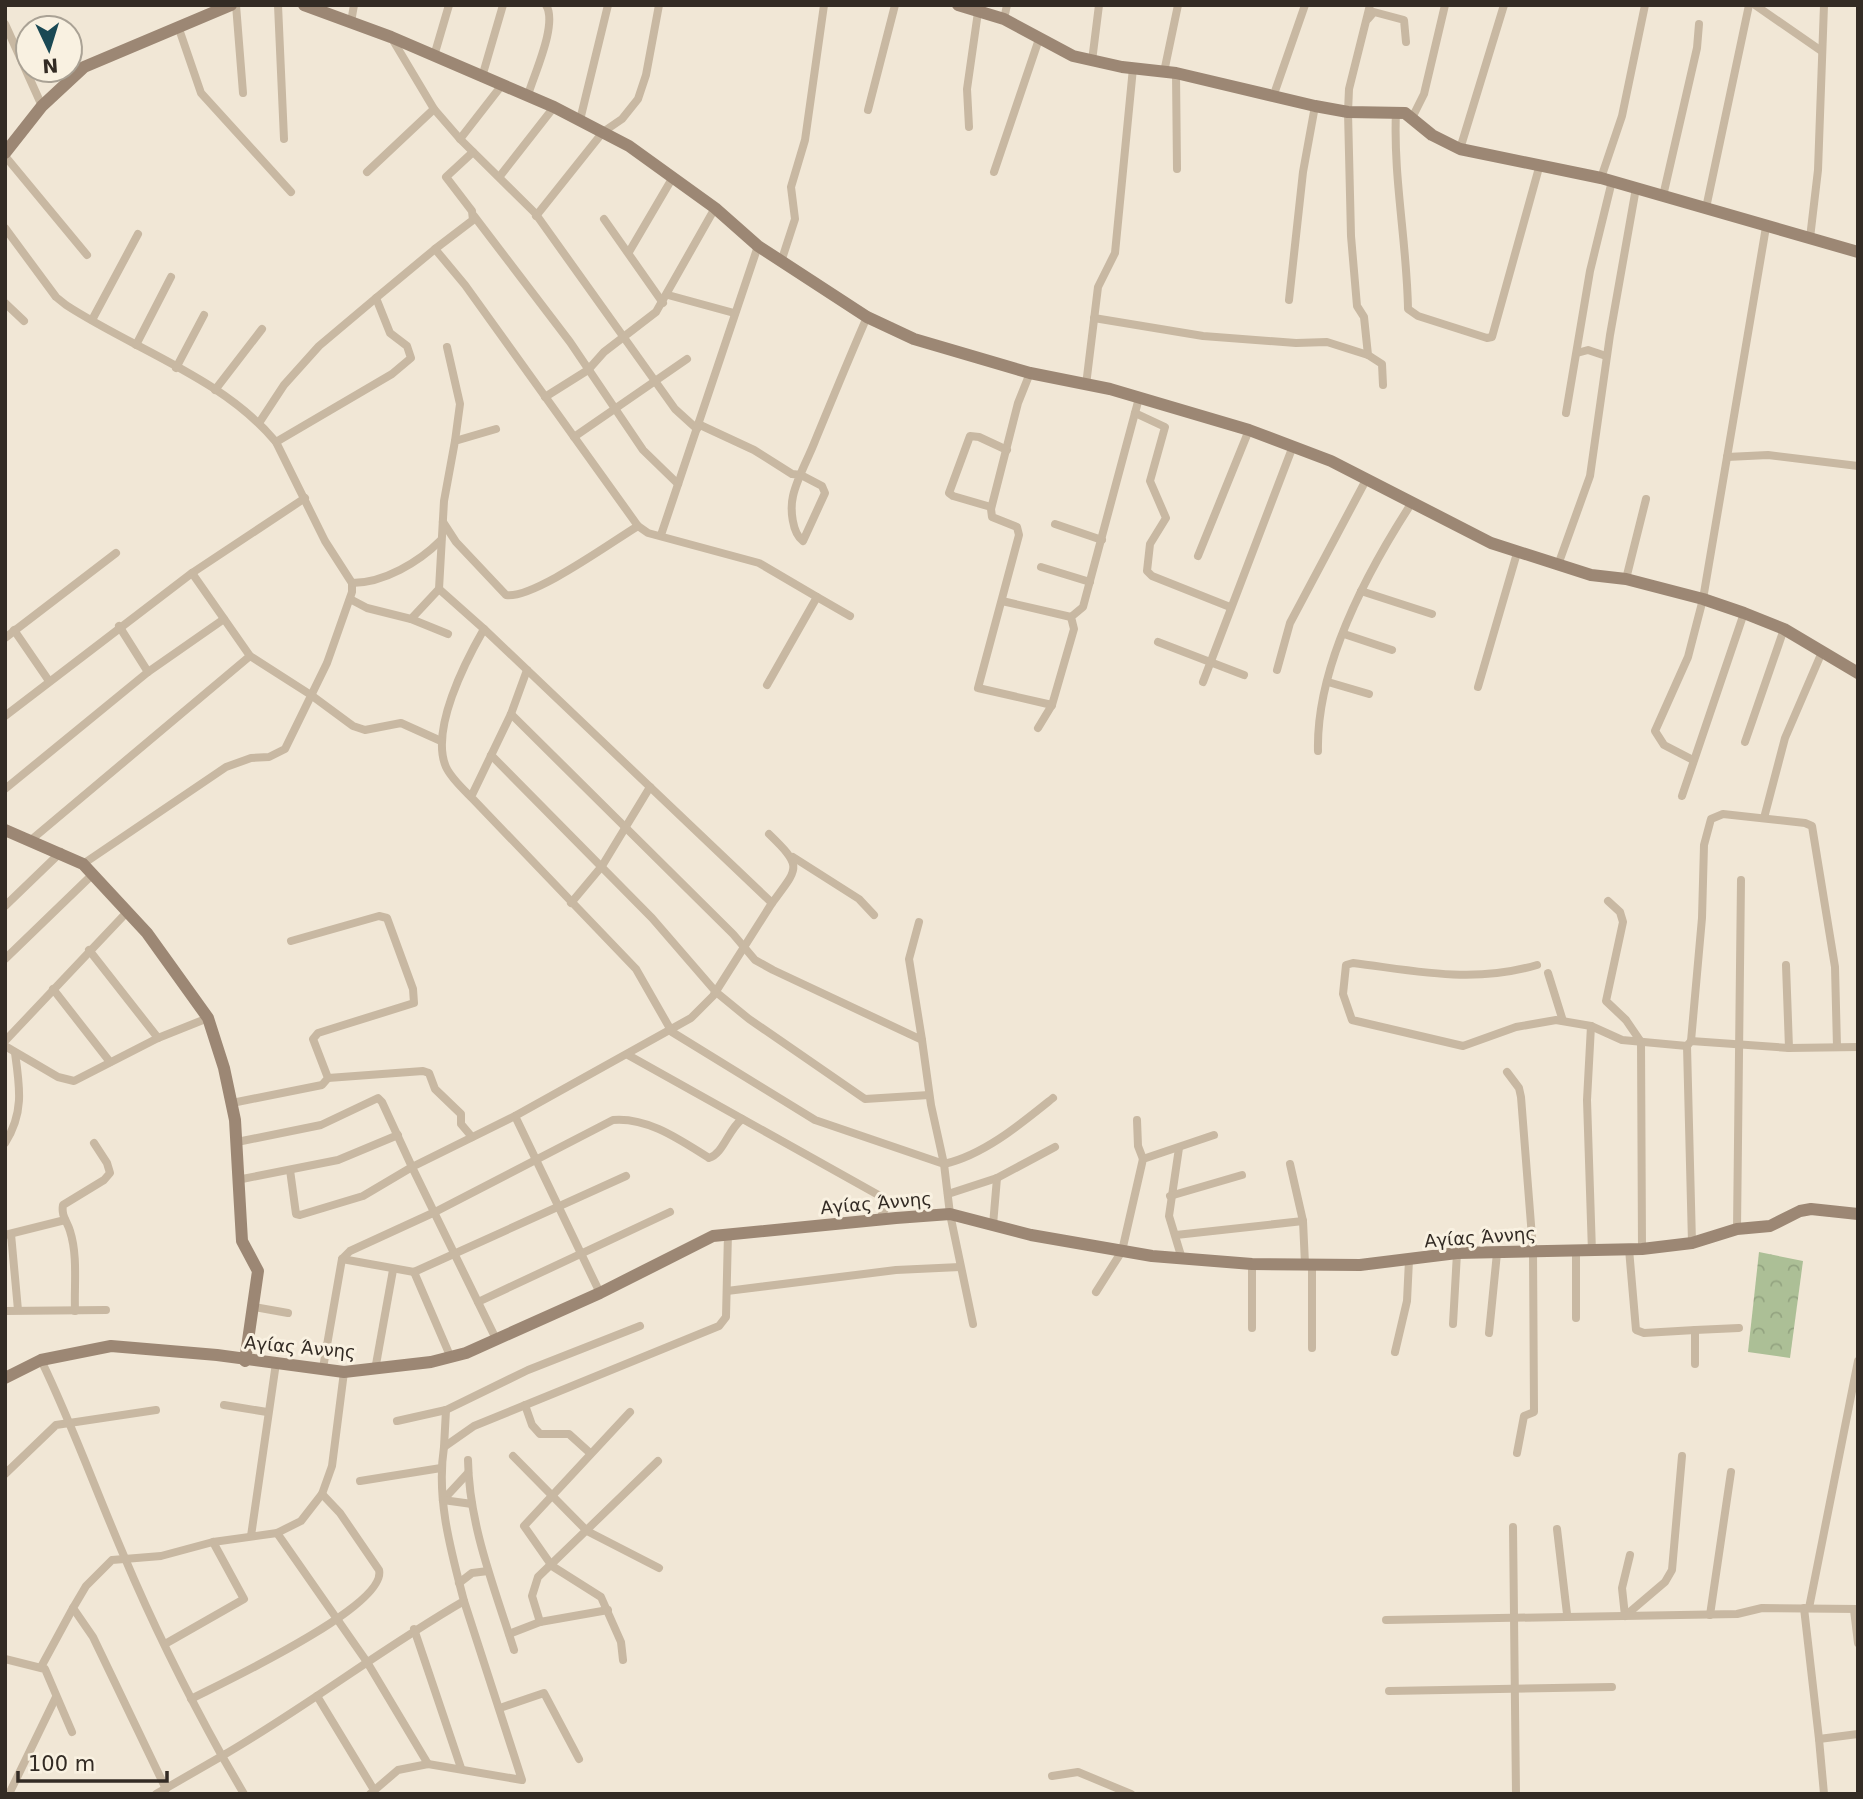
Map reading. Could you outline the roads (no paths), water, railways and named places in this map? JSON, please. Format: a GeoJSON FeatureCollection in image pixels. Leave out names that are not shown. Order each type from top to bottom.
{"type":"FeatureCollection","features":[{"type":"Feature","properties":{"kind":"street"},"geometry":{"type":"LineString","coordinates":[[87,255],[5,155],[42,106],[84,67],[233,5],[243,93]]}},
{"type":"Feature","properties":{"kind":"street"},"geometry":{"type":"LineString","coordinates":[[278,5],[284,139]]}},
{"type":"Feature","properties":{"kind":"street"},"geometry":{"type":"LineString","coordinates":[[304,5],[391,37],[528,95],[629,146],[715,208],[758,246],[781,262],[867,317],[914,339],[1030,373],[1139,398],[1249,430],[1293,446],[1517,553],[1591,575],[1626,579],[1703,598],[1784,629],[1858,673]]}},
{"type":"Feature","properties":{"kind":"street"},"geometry":{"type":"LineString","coordinates":[[351,22],[354,5]]}},
{"type":"Feature","properties":{"kind":"street"},"geometry":{"type":"LineString","coordinates":[[434,56],[449,5]]}},
{"type":"Feature","properties":{"kind":"street"},"geometry":{"type":"LineString","coordinates":[[482,77],[503,5]]}},
{"type":"Feature","properties":{"kind":"street"},"geometry":{"type":"LineString","coordinates":[[528,95],[549,27],[550,11],[546,5]]}},
{"type":"Feature","properties":{"kind":"street"},"geometry":{"type":"LineString","coordinates":[[580,120],[608,5]]}},
{"type":"Feature","properties":{"kind":"street"},"geometry":{"type":"LineString","coordinates":[[536,216],[603,132],[622,118],[638,100],[659,5]]}},
{"type":"Feature","properties":{"kind":"street"},"geometry":{"type":"LineString","coordinates":[[781,262],[795,219],[790,187],[805,140],[824,5]]}},
{"type":"Feature","properties":{"kind":"street"},"geometry":{"type":"LineString","coordinates":[[868,110],[895,5]]}},
{"type":"Feature","properties":{"kind":"street"},"geometry":{"type":"LineString","coordinates":[[958,5],[1004,19],[1073,56],[1170,73],[1348,112],[1396,112],[1412,118],[1432,135],[1460,149],[1606,179],[1858,252]]}},
{"type":"Feature","properties":{"kind":"street"},"geometry":{"type":"LineString","coordinates":[[1004,19],[1007,5]]}},
{"type":"Feature","properties":{"kind":"street"},"geometry":{"type":"LineString","coordinates":[[1092,61],[1099,5]]}},
{"type":"Feature","properties":{"kind":"street"},"geometry":{"type":"LineString","coordinates":[[1177,170],[1170,73],[1178,5]]}},
{"type":"Feature","properties":{"kind":"street"},"geometry":{"type":"LineString","coordinates":[[1273,97],[1305,5]]}},
{"type":"Feature","properties":{"kind":"street"},"geometry":{"type":"LineString","coordinates":[[1368,355],[1364,317],[1357,306],[1351,236],[1348,112],[1349,89],[1370,5]]}},
{"type":"Feature","properties":{"kind":"street"},"geometry":{"type":"LineString","coordinates":[[1412,118],[1424,94],[1445,5]]}},
{"type":"Feature","properties":{"kind":"street"},"geometry":{"type":"LineString","coordinates":[[1460,149],[1504,5]]}},
{"type":"Feature","properties":{"kind":"street"},"geometry":{"type":"LineString","coordinates":[[1566,412],[1606,179],[1625,105],[1644,5]]}},
{"type":"Feature","properties":{"kind":"street"},"geometry":{"type":"LineString","coordinates":[[1706,208],[1749,5]]}},
{"type":"Feature","properties":{"kind":"street"},"geometry":{"type":"LineString","coordinates":[[1755,5],[1820,50]]}},
{"type":"Feature","properties":{"kind":"street"},"geometry":{"type":"LineString","coordinates":[[1810,238],[1818,170],[1820,50],[1824,5]]}},
{"type":"Feature","properties":{"kind":"street"},"geometry":{"type":"LineString","coordinates":[[969,127],[967,89],[978,12]]}},
{"type":"Feature","properties":{"kind":"street"},"geometry":{"type":"LineString","coordinates":[[1366,21],[1374,12],[1404,20],[1406,42]]}},
{"type":"Feature","properties":{"kind":"street"},"geometry":{"type":"LineString","coordinates":[[5,24],[42,106]]}},
{"type":"Feature","properties":{"kind":"street"},"geometry":{"type":"LineString","coordinates":[[1663,196],[1697,48],[1699,24]]}},
{"type":"Feature","properties":{"kind":"street"},"geometry":{"type":"LineString","coordinates":[[178,26],[201,93],[292,192]]}},
{"type":"Feature","properties":{"kind":"street"},"geometry":{"type":"LineString","coordinates":[[391,37],[434,109],[536,216],[675,409],[698,427],[754,450],[783,470],[801,475],[822,486],[825,493],[803,541],[796,535],[792,500],[801,475],[867,317]]}},
{"type":"Feature","properties":{"kind":"street"},"geometry":{"type":"LineString","coordinates":[[994,172],[1039,39]]}},
{"type":"Feature","properties":{"kind":"street"},"geometry":{"type":"LineString","coordinates":[[1086,385],[1097,287],[1115,253],[1132,68]]}},
{"type":"Feature","properties":{"kind":"street"},"geometry":{"type":"LineString","coordinates":[[460,139],[502,85]]}},
{"type":"Feature","properties":{"kind":"street"},"geometry":{"type":"LineString","coordinates":[[1290,300],[1303,172],[1315,106]]}},
{"type":"Feature","properties":{"kind":"street"},"geometry":{"type":"LineString","coordinates":[[500,176],[554,107]]}},
{"type":"Feature","properties":{"kind":"street"},"geometry":{"type":"LineString","coordinates":[[367,172],[434,109]]}},
{"type":"Feature","properties":{"kind":"street"},"geometry":{"type":"LineString","coordinates":[[1396,112],[1396,166],[1405,242],[1408,309],[1418,316],[1486,338],[1492,337],[1540,164]]}},
{"type":"Feature","properties":{"kind":"street"},"geometry":{"type":"LineString","coordinates":[[473,152],[446,177],[588,370],[650,460],[678,484]]}},
{"type":"Feature","properties":{"kind":"street"},"geometry":{"type":"LineString","coordinates":[[629,252],[673,177]]}},
{"type":"Feature","properties":{"kind":"street"},"geometry":{"type":"LineString","coordinates":[[1558,565],[1590,476],[1606,356],[1636,188]]}},
{"type":"Feature","properties":{"kind":"street"},"geometry":{"type":"LineString","coordinates":[[545,397],[588,370],[666,299],[715,208]]}},
{"type":"Feature","properties":{"kind":"street"},"geometry":{"type":"LineString","coordinates":[[259,423],[284,385],[318,346],[473,220],[474,216]]}},
{"type":"Feature","properties":{"kind":"street"},"geometry":{"type":"LineString","coordinates":[[604,219],[666,299],[734,313]]}},
{"type":"Feature","properties":{"kind":"street"},"geometry":{"type":"LineString","coordinates":[[1693,760],[1664,745],[1655,731],[1685,666],[1703,598],[1766,227]]}},
{"type":"Feature","properties":{"kind":"street"},"geometry":{"type":"LineString","coordinates":[[5,228],[56,297],[215,390],[259,423],[276,442],[325,541],[352,583],[350,599],[327,663],[285,749],[278,755],[251,758],[226,767],[83,864]]}},
{"type":"Feature","properties":{"kind":"street"},"geometry":{"type":"LineString","coordinates":[[92,320],[138,234]]}},
{"type":"Feature","properties":{"kind":"street"},"geometry":{"type":"LineString","coordinates":[[661,536],[758,246]]}},
{"type":"Feature","properties":{"kind":"street"},"geometry":{"type":"LineString","coordinates":[[435,249],[465,285],[638,526],[661,536],[759,563],[850,616]]}},
{"type":"Feature","properties":{"kind":"street"},"geometry":{"type":"LineString","coordinates":[[136,345],[171,277]]}},
{"type":"Feature","properties":{"kind":"street"},"geometry":{"type":"LineString","coordinates":[[276,442],[392,374],[411,358],[407,346],[390,333],[376,298]]}},
{"type":"Feature","properties":{"kind":"street"},"geometry":{"type":"LineString","coordinates":[[5,303],[24,321]]}},
{"type":"Feature","properties":{"kind":"street"},"geometry":{"type":"LineString","coordinates":[[176,368],[204,315]]}},
{"type":"Feature","properties":{"kind":"street"},"geometry":{"type":"LineString","coordinates":[[1094,318],[1203,336],[1296,343],[1327,342],[1368,355],[1382,364],[1383,385]]}},
{"type":"Feature","properties":{"kind":"street"},"geometry":{"type":"LineString","coordinates":[[215,390],[262,329]]}},
{"type":"Feature","properties":{"kind":"street"},"geometry":{"type":"LineString","coordinates":[[411,619],[439,589],[443,522],[460,404],[447,347]]}},
{"type":"Feature","properties":{"kind":"street"},"geometry":{"type":"LineString","coordinates":[[1577,353],[1588,350],[1606,356]]}},
{"type":"Feature","properties":{"kind":"street"},"geometry":{"type":"LineString","coordinates":[[574,437],[687,359]]}},
{"type":"Feature","properties":{"kind":"street"},"geometry":{"type":"LineString","coordinates":[[1030,373],[1018,403],[991,506],[992,517],[1017,527],[1020,535],[978,688],[1052,705]]}},
{"type":"Feature","properties":{"kind":"street"},"geometry":{"type":"LineString","coordinates":[[1071,617],[1083,607],[1139,398]]}},
{"type":"Feature","properties":{"kind":"street"},"geometry":{"type":"LineString","coordinates":[[1135,413],[1165,427],[1150,481],[1166,518],[1150,544],[1147,571],[1152,576],[1230,607]]}},
{"type":"Feature","properties":{"kind":"street"},"geometry":{"type":"LineString","coordinates":[[455,441],[496,429]]}},
{"type":"Feature","properties":{"kind":"street"},"geometry":{"type":"LineString","coordinates":[[1198,556],[1249,430]]}},
{"type":"Feature","properties":{"kind":"street"},"geometry":{"type":"LineString","coordinates":[[991,506],[953,496],[949,493],[951,483],[970,436],[979,437],[1007,450]]}},
{"type":"Feature","properties":{"kind":"street"},"geometry":{"type":"LineString","coordinates":[[1203,682],[1293,446]]}},
{"type":"Feature","properties":{"kind":"street"},"geometry":{"type":"LineString","coordinates":[[1727,457],[1768,455],[1858,466]]}},
{"type":"Feature","properties":{"kind":"street"},"geometry":{"type":"LineString","coordinates":[[1277,670],[1290,623],[1366,480]]}},
{"type":"Feature","properties":{"kind":"street"},"geometry":{"type":"LineString","coordinates":[[5,716],[119,626],[192,573],[305,498]]}},
{"type":"Feature","properties":{"kind":"street"},"geometry":{"type":"LineString","coordinates":[[1626,579],[1646,499]]}},
{"type":"Feature","properties":{"kind":"street"},"geometry":{"type":"LineString","coordinates":[[1318,751],[1317,726],[1344,634],[1361,591],[1385,544],[1411,504]]}},
{"type":"Feature","properties":{"kind":"street"},"geometry":{"type":"LineString","coordinates":[[443,522],[456,542],[506,595],[516,596],[543,584],[638,526]]}},
{"type":"Feature","properties":{"kind":"street"},"geometry":{"type":"LineString","coordinates":[[1055,524],[1102,540]]}},
{"type":"Feature","properties":{"kind":"street"},"geometry":{"type":"LineString","coordinates":[[352,583],[374,580],[402,568],[441,540]]}},
{"type":"Feature","properties":{"kind":"street"},"geometry":{"type":"LineString","coordinates":[[5,638],[116,553]]}},
{"type":"Feature","properties":{"kind":"street"},"geometry":{"type":"LineString","coordinates":[[1478,687],[1517,553]]}},
{"type":"Feature","properties":{"kind":"street"},"geometry":{"type":"LineString","coordinates":[[1041,567],[1090,582]]}},
{"type":"Feature","properties":{"kind":"street"},"geometry":{"type":"LineString","coordinates":[[192,573],[250,656],[358,729],[401,723],[441,741]]}},
{"type":"Feature","properties":{"kind":"street"},"geometry":{"type":"LineString","coordinates":[[439,589],[772,904]]}},
{"type":"Feature","properties":{"kind":"street"},"geometry":{"type":"LineString","coordinates":[[1361,591],[1432,614]]}},
{"type":"Feature","properties":{"kind":"street"},"geometry":{"type":"LineString","coordinates":[[767,685],[817,597]]}},
{"type":"Feature","properties":{"kind":"street"},"geometry":{"type":"LineString","coordinates":[[350,599],[367,608],[411,619],[448,634]]}},
{"type":"Feature","properties":{"kind":"street"},"geometry":{"type":"LineString","coordinates":[[1002,601],[1071,617]]}},
{"type":"Feature","properties":{"kind":"street"},"geometry":{"type":"LineString","coordinates":[[1682,796],[1744,613]]}},
{"type":"Feature","properties":{"kind":"street"},"geometry":{"type":"LineString","coordinates":[[1038,728],[1052,705],[1074,629],[1071,617]]}},
{"type":"Feature","properties":{"kind":"street"},"geometry":{"type":"LineString","coordinates":[[5,789],[148,672],[224,618]]}},
{"type":"Feature","properties":{"kind":"street"},"geometry":{"type":"LineString","coordinates":[[119,626],[148,672]]}},
{"type":"Feature","properties":{"kind":"street"},"geometry":{"type":"LineString","coordinates":[[484,629],[461,673],[441,741],[447,769],[636,969],[654,995],[671,1032],[815,1120],[944,1164],[959,1160],[982,1148],[1054,1098]]}},
{"type":"Feature","properties":{"kind":"street"},"geometry":{"type":"LineString","coordinates":[[1745,743],[1784,629]]}},
{"type":"Feature","properties":{"kind":"street"},"geometry":{"type":"LineString","coordinates":[[14,630],[48,681]]}},
{"type":"Feature","properties":{"kind":"street"},"geometry":{"type":"LineString","coordinates":[[1344,634],[1392,650]]}},
{"type":"Feature","properties":{"kind":"street"},"geometry":{"type":"LineString","coordinates":[[1158,642],[1244,675]]}},
{"type":"Feature","properties":{"kind":"street"},"geometry":{"type":"LineString","coordinates":[[1764,818],[1785,738],[1822,652]]}},
{"type":"Feature","properties":{"kind":"street"},"geometry":{"type":"LineString","coordinates":[[31,840],[250,656]]}},
{"type":"Feature","properties":{"kind":"street"},"geometry":{"type":"LineString","coordinates":[[471,797],[511,714],[527,670]]}},
{"type":"Feature","properties":{"kind":"street"},"geometry":{"type":"LineString","coordinates":[[1328,682],[1369,694]]}},
{"type":"Feature","properties":{"kind":"street"},"geometry":{"type":"LineString","coordinates":[[511,714],[733,934],[744,949],[773,970],[922,1040]]}},
{"type":"Feature","properties":{"kind":"street"},"geometry":{"type":"LineString","coordinates":[[491,755],[602,866],[716,992],[748,1018],[865,1099],[929,1095]]}},
{"type":"Feature","properties":{"kind":"street"},"geometry":{"type":"LineString","coordinates":[[571,903],[602,866],[650,788]]}},
{"type":"Feature","properties":{"kind":"street"},"geometry":{"type":"LineString","coordinates":[[1692,1243],[1689,1044],[1707,829],[1711,819],[1723,814],[1812,826],[1835,967],[1837,1047]]}},
{"type":"Feature","properties":{"kind":"street"},"geometry":{"type":"LineString","coordinates":[[5,830],[61,852],[83,864],[128,911],[181,977],[208,1018],[233,1103],[242,1241],[258,1271],[245,1361]]}},
{"type":"Feature","properties":{"kind":"street"},"geometry":{"type":"LineString","coordinates":[[769,834],[793,857],[859,898],[874,915]]}},
{"type":"Feature","properties":{"kind":"street"},"geometry":{"type":"LineString","coordinates":[[5,906],[61,852]]}},
{"type":"Feature","properties":{"kind":"street"},"geometry":{"type":"LineString","coordinates":[[290,1170],[296,1214],[363,1196],[412,1167],[515,1116],[671,1032],[702,1008],[716,992],[793,872],[793,857]]}},
{"type":"Feature","properties":{"kind":"street"},"geometry":{"type":"LineString","coordinates":[[5,959],[93,874]]}},
{"type":"Feature","properties":{"kind":"street"},"geometry":{"type":"LineString","coordinates":[[1737,1229],[1737,1045],[1741,880]]}},
{"type":"Feature","properties":{"kind":"street"},"geometry":{"type":"LineString","coordinates":[[1608,901],[1620,912],[1623,922],[1606,1001],[1626,1020],[1641,1042],[1636,1330],[1644,1333],[1739,1328]]}},
{"type":"Feature","properties":{"kind":"street"},"geometry":{"type":"LineString","coordinates":[[128,911],[5,1043],[15,1053],[68,1081],[158,1038],[208,1018]]}},
{"type":"Feature","properties":{"kind":"street"},"geometry":{"type":"LineString","coordinates":[[290,941],[379,916],[387,918],[413,989],[414,1003],[316,1035],[313,1039],[328,1078]]}},
{"type":"Feature","properties":{"kind":"street"},"geometry":{"type":"LineString","coordinates":[[919,922],[909,959],[929,1095],[973,1324]]}},
{"type":"Feature","properties":{"kind":"street"},"geometry":{"type":"LineString","coordinates":[[89,950],[158,1038]]}},
{"type":"Feature","properties":{"kind":"street"},"geometry":{"type":"LineString","coordinates":[[1537,965],[1498,975],[1477,976],[1353,963],[1346,965],[1343,994],[1352,1020],[1463,1046],[1527,1025],[1563,1021],[1591,1026],[1622,1040],[1641,1042],[1789,1048],[1858,1047]]}},
{"type":"Feature","properties":{"kind":"street"},"geometry":{"type":"LineString","coordinates":[[1786,965],[1789,1048]]}},
{"type":"Feature","properties":{"kind":"street"},"geometry":{"type":"LineString","coordinates":[[1548,973],[1563,1021]]}},
{"type":"Feature","properties":{"kind":"street"},"geometry":{"type":"LineString","coordinates":[[53,989],[110,1062]]}},
{"type":"Feature","properties":{"kind":"street"},"geometry":{"type":"LineString","coordinates":[[1591,1026],[1587,1100],[1592,1252]]}},
{"type":"Feature","properties":{"kind":"street"},"geometry":{"type":"LineString","coordinates":[[5,1143],[16,1126],[21,1108],[15,1053]]}},
{"type":"Feature","properties":{"kind":"street"},"geometry":{"type":"LineString","coordinates":[[628,1055],[882,1197],[886,1207],[879,1220]]}},
{"type":"Feature","properties":{"kind":"street"},"geometry":{"type":"LineString","coordinates":[[233,1103],[322,1085],[328,1078],[422,1071],[429,1073],[435,1089],[461,1114],[461,1124],[472,1137]]}},
{"type":"Feature","properties":{"kind":"street"},"geometry":{"type":"LineString","coordinates":[[1507,1072],[1516,1082],[1521,1097],[1533,1250],[1534,1412],[1524,1416],[1517,1453]]}},
{"type":"Feature","properties":{"kind":"street"},"geometry":{"type":"LineString","coordinates":[[237,1142],[321,1125],[378,1098],[382,1101],[496,1339]]}},
{"type":"Feature","properties":{"kind":"street"},"geometry":{"type":"LineString","coordinates":[[515,1116],[600,1293]]}},
{"type":"Feature","properties":{"kind":"street"},"geometry":{"type":"LineString","coordinates":[[323,1368],[342,1259],[350,1251],[435,1212],[613,1120],[627,1119],[652,1125],[712,1158],[719,1151],[731,1127],[742,1119]]}},
{"type":"Feature","properties":{"kind":"street"},"geometry":{"type":"LineString","coordinates":[[1096,1292],[1122,1251],[1143,1159],[1138,1146],[1137,1120]]}},
{"type":"Feature","properties":{"kind":"street"},"geometry":{"type":"LineString","coordinates":[[237,1180],[338,1160],[398,1135]]}},
{"type":"Feature","properties":{"kind":"street"},"geometry":{"type":"LineString","coordinates":[[1143,1159],[1214,1135]]}},
{"type":"Feature","properties":{"kind":"street"},"geometry":{"type":"LineString","coordinates":[[75,1311],[74,1254],[61,1214],[64,1205],[104,1180],[110,1173],[94,1143]]}},
{"type":"Feature","properties":{"kind":"street"},"geometry":{"type":"LineString","coordinates":[[948,1194],[998,1178],[1055,1147]]}},
{"type":"Feature","properties":{"kind":"street"},"geometry":{"type":"LineString","coordinates":[[1178,1148],[1169,1216],[1177,1235],[1182,1259]]}},
{"type":"Feature","properties":{"kind":"street"},"geometry":{"type":"LineString","coordinates":[[1290,1164],[1303,1221],[1309,1264],[1312,1348]]}},
{"type":"Feature","properties":{"kind":"street"},"geometry":{"type":"LineString","coordinates":[[1170,1196],[1242,1175]]}},
{"type":"Feature","properties":{"kind":"street"},"geometry":{"type":"LineString","coordinates":[[342,1259],[414,1272],[626,1176]]}},
{"type":"Feature","properties":{"kind":"street"},"geometry":{"type":"LineString","coordinates":[[993,1225],[998,1178]]}},
{"type":"Feature","properties":{"kind":"street","name":"Αγίας Άννης"},"geometry":{"type":"LineString","coordinates":[[5,1378],[41,1360],[111,1346],[217,1355],[245,1361],[344,1372],[450,1358],[600,1293],[701,1241],[728,1233],[950,1214],[1122,1251],[1252,1264],[1309,1264],[1409,1260],[1457,1252],[1592,1252],[1636,1249],[1692,1243],[1737,1229],[1770,1226],[1800,1211],[1811,1209],[1858,1214]]}},
{"type":"Feature","properties":{"kind":"street"},"geometry":{"type":"LineString","coordinates":[[478,1302],[670,1212]]}},
{"type":"Feature","properties":{"kind":"street"},"geometry":{"type":"LineString","coordinates":[[18,1310],[8,1235],[65,1220]]}},
{"type":"Feature","properties":{"kind":"street"},"geometry":{"type":"LineString","coordinates":[[1177,1235],[1303,1221]]}},
{"type":"Feature","properties":{"kind":"street"},"geometry":{"type":"LineString","coordinates":[[444,1447],[474,1426],[719,1326],[726,1317],[728,1233]]}},
{"type":"Feature","properties":{"kind":"street"},"geometry":{"type":"LineString","coordinates":[[1576,1251],[1576,1318]]}},
{"type":"Feature","properties":{"kind":"street"},"geometry":{"type":"LineString","coordinates":[[1453,1324],[1457,1252]]}},
{"type":"Feature","properties":{"kind":"street"},"geometry":{"type":"LineString","coordinates":[[1489,1333],[1497,1253]]}},
{"type":"Feature","properties":{"kind":"street"},"geometry":{"type":"LineString","coordinates":[[1395,1352],[1407,1301],[1409,1260]]}},
{"type":"Feature","properties":{"kind":"street"},"geometry":{"type":"LineString","coordinates":[[1252,1264],[1252,1328]]}},
{"type":"Feature","properties":{"kind":"street"},"geometry":{"type":"LineString","coordinates":[[727,1291],[896,1270],[960,1267]]}},
{"type":"Feature","properties":{"kind":"street"},"geometry":{"type":"LineString","coordinates":[[375,1370],[393,1270]]}},
{"type":"Feature","properties":{"kind":"street"},"geometry":{"type":"LineString","coordinates":[[414,1272],[450,1358]]}},
{"type":"Feature","properties":{"kind":"street"},"geometry":{"type":"LineString","coordinates":[[254,1307],[288,1313]]}},
{"type":"Feature","properties":{"kind":"street"},"geometry":{"type":"LineString","coordinates":[[5,1311],[106,1310]]}},
{"type":"Feature","properties":{"kind":"street"},"geometry":{"type":"LineString","coordinates":[[397,1421],[446,1410],[518,1375],[640,1326]]}},
{"type":"Feature","properties":{"kind":"street"},"geometry":{"type":"LineString","coordinates":[[1695,1330],[1695,1364]]}},
{"type":"Feature","properties":{"kind":"street"},"geometry":{"type":"LineString","coordinates":[[41,1360],[71,1425],[125,1559],[191,1699],[244,1794]]}},
{"type":"Feature","properties":{"kind":"street"},"geometry":{"type":"LineString","coordinates":[[1824,1794],[1807,1608],[1858,1361]]}},
{"type":"Feature","properties":{"kind":"street"},"geometry":{"type":"LineString","coordinates":[[251,1536],[276,1363]]}},
{"type":"Feature","properties":{"kind":"street"},"geometry":{"type":"LineString","coordinates":[[41,1667],[73,1608],[105,1564],[125,1559],[161,1556],[213,1542],[277,1533],[301,1521],[322,1494],[332,1466],[344,1372]]}},
{"type":"Feature","properties":{"kind":"street"},"geometry":{"type":"LineString","coordinates":[[224,1405],[267,1412]]}},
{"type":"Feature","properties":{"kind":"street"},"geometry":{"type":"LineString","coordinates":[[525,1405],[532,1425],[540,1434],[569,1434],[590,1453]]}},
{"type":"Feature","properties":{"kind":"street"},"geometry":{"type":"LineString","coordinates":[[1848,1409],[1858,1412]]}},
{"type":"Feature","properties":{"kind":"street"},"geometry":{"type":"LineString","coordinates":[[5,1474],[56,1425],[71,1425],[156,1410]]}},
{"type":"Feature","properties":{"kind":"street"},"geometry":{"type":"LineString","coordinates":[[317,1696],[372,1792],[398,1770],[428,1764],[522,1780],[464,1601],[447,1537],[441,1468],[446,1410]]}},
{"type":"Feature","properties":{"kind":"street"},"geometry":{"type":"LineString","coordinates":[[623,1660],[621,1642],[608,1610],[592,1590],[552,1566],[524,1526],[630,1412]]}},
{"type":"Feature","properties":{"kind":"street"},"geometry":{"type":"LineString","coordinates":[[513,1456],[587,1531],[659,1568]]}},
{"type":"Feature","properties":{"kind":"street"},"geometry":{"type":"LineString","coordinates":[[1626,1616],[1670,1577],[1682,1456]]}},
{"type":"Feature","properties":{"kind":"street"},"geometry":{"type":"LineString","coordinates":[[468,1460],[472,1504],[488,1572],[514,1650]]}},
{"type":"Feature","properties":{"kind":"street"},"geometry":{"type":"LineString","coordinates":[[540,1622],[532,1596],[533,1586],[658,1461]]}},
{"type":"Feature","properties":{"kind":"street"},"geometry":{"type":"LineString","coordinates":[[360,1482],[441,1468]]}},
{"type":"Feature","properties":{"kind":"street"},"geometry":{"type":"LineString","coordinates":[[1710,1615],[1731,1472]]}},
{"type":"Feature","properties":{"kind":"street"},"geometry":{"type":"LineString","coordinates":[[443,1500],[468,1473]]}},
{"type":"Feature","properties":{"kind":"street"},"geometry":{"type":"LineString","coordinates":[[191,1699],[284,1653],[373,1592],[381,1576],[350,1527],[322,1494]]}},
{"type":"Feature","properties":{"kind":"street"},"geometry":{"type":"LineString","coordinates":[[443,1500],[472,1504]]}},
{"type":"Feature","properties":{"kind":"street"},"geometry":{"type":"LineString","coordinates":[[1513,1527],[1516,1794]]}},
{"type":"Feature","properties":{"kind":"street"},"geometry":{"type":"LineString","coordinates":[[1557,1529],[1567,1614]]}},
{"type":"Feature","properties":{"kind":"street"},"geometry":{"type":"LineString","coordinates":[[277,1533],[367,1662],[428,1764]]}},
{"type":"Feature","properties":{"kind":"street"},"geometry":{"type":"LineString","coordinates":[[165,1644],[244,1600],[213,1542]]}},
{"type":"Feature","properties":{"kind":"street"},"geometry":{"type":"LineString","coordinates":[[1626,1616],[1622,1588],[1630,1555]]}},
{"type":"Feature","properties":{"kind":"street"},"geometry":{"type":"LineString","coordinates":[[459,1583],[472,1573],[488,1572]]}},
{"type":"Feature","properties":{"kind":"street"},"geometry":{"type":"LineString","coordinates":[[156,1794],[222,1756],[317,1696],[414,1629],[464,1601]]}},
{"type":"Feature","properties":{"kind":"street"},"geometry":{"type":"LineString","coordinates":[[73,1608],[93,1637],[166,1789]]}},
{"type":"Feature","properties":{"kind":"street"},"geometry":{"type":"LineString","coordinates":[[1386,1620],[1514,1619],[1567,1614],[1710,1615],[1737,1614],[1762,1608],[1856,1610],[1858,1643]]}},
{"type":"Feature","properties":{"kind":"street"},"geometry":{"type":"LineString","coordinates":[[509,1634],[540,1622],[608,1610]]}},
{"type":"Feature","properties":{"kind":"street"},"geometry":{"type":"LineString","coordinates":[[414,1629],[461,1768]]}},
{"type":"Feature","properties":{"kind":"street"},"geometry":{"type":"LineString","coordinates":[[5,1659],[41,1667],[50,1674],[56,1697],[72,1732]]}},
{"type":"Feature","properties":{"kind":"street"},"geometry":{"type":"LineString","coordinates":[[1389,1691],[1612,1687]]}},
{"type":"Feature","properties":{"kind":"street"},"geometry":{"type":"LineString","coordinates":[[500,1707],[544,1693],[579,1759]]}},
{"type":"Feature","properties":{"kind":"street"},"geometry":{"type":"LineString","coordinates":[[9,1794],[56,1697]]}},
{"type":"Feature","properties":{"kind":"street"},"geometry":{"type":"LineString","coordinates":[[1819,1739],[1858,1734]]}},
{"type":"Feature","properties":{"kind":"street"},"geometry":{"type":"LineString","coordinates":[[1052,1776],[1078,1772],[1130,1794]]}}]}
